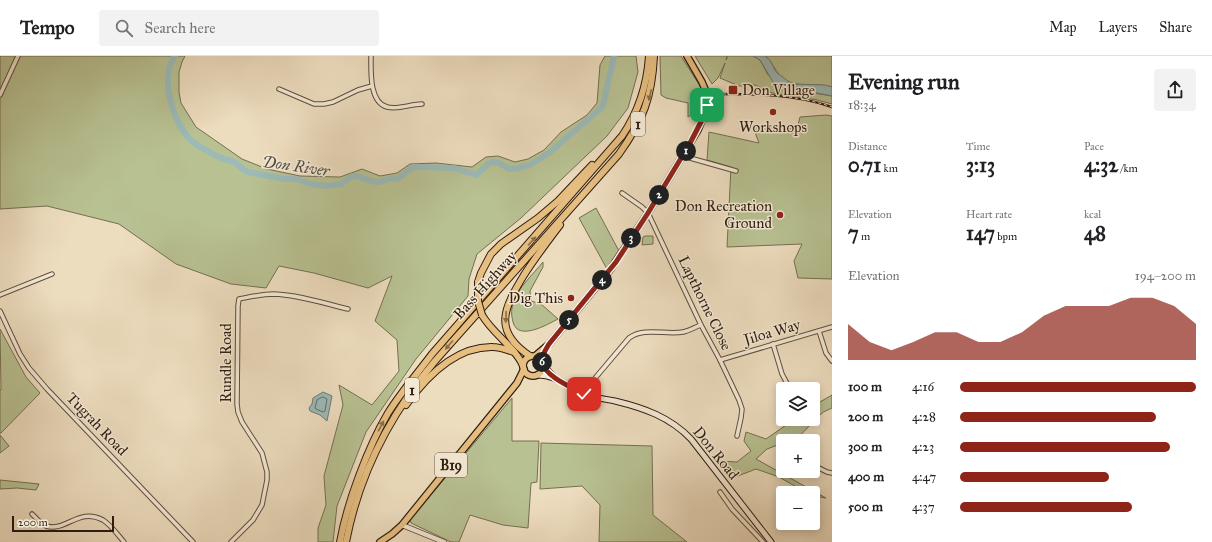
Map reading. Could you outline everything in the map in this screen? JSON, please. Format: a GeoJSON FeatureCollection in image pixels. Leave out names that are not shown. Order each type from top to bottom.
{"type":"FeatureCollection","features":[{"type":"Feature","properties":{"kind":"highway","name":"Bass Highway"},"geometry":{"type":"LineString","coordinates":[[340,542],[349,505],[369,452],[388,413],[432,354],[618,140],[628,126],[641,101],[649,56]]}},
{"type":"Feature","properties":{"kind":"highway","name":"Bass Highway"},"geometry":{"type":"LineString","coordinates":[[346,542],[350,522],[361,488],[378,446],[397,411],[424,374],[619,154],[645,111],[651,90],[654,56]]}},
{"type":"Feature","properties":{"kind":"highway"},"geometry":{"type":"LineString","coordinates":[[523,368],[521,361],[514,352],[487,325],[482,316],[478,301],[478,282],[481,273],[491,254],[561,199],[584,173],[618,140]]}},
{"type":"Feature","properties":{"kind":"highway"},"geometry":{"type":"LineString","coordinates":[[532,356],[514,344],[508,334],[505,319],[508,302],[545,245],[595,180]]}},
{"type":"Feature","properties":{"kind":"highway"},"geometry":{"type":"LineString","coordinates":[[378,446],[422,384],[443,364],[467,352],[485,347],[500,347],[514,352]]}},
{"type":"Feature","properties":{"kind":"main road","name":"B19"},"geometry":{"type":"LineString","coordinates":[[537,375],[541,371],[543,354],[549,344],[610,270],[648,213],[683,156],[703,118],[707,105],[707,94],[687,56]]}},
{"type":"Feature","properties":{"kind":"main road","name":"B19"},"geometry":{"type":"LineString","coordinates":[[380,542],[402,525],[517,383],[526,359],[549,344]]}},
{"type":"Feature","properties":{"kind":"main road"},"geometry":{"type":"LineString","coordinates":[[532,356],[542,363]]}},
{"type":"Feature","properties":{"kind":"main road","name":"Don Road"},"geometry":{"type":"LineString","coordinates":[[542,363],[557,380]]}},
{"type":"Feature","properties":{"kind":"main road"},"geometry":{"type":"LineString","coordinates":[[523,368],[527,374],[537,375]]}},
{"type":"Feature","properties":{"kind":"main road","name":"B19"},"geometry":{"type":"LineString","coordinates":[[517,383],[530,375]]}},
{"type":"Feature","properties":{"kind":"main road","name":"Don Road"},"geometry":{"type":"LineString","coordinates":[[537,375],[549,376],[584,394],[640,408],[660,416],[675,425],[691,439],[771,542]]}},
{"type":"Feature","properties":{"kind":"street"},"geometry":{"type":"LineString","coordinates":[[0,95],[18,56]]}},
{"type":"Feature","properties":{"kind":"street"},"geometry":{"type":"LineString","coordinates":[[371,56],[372,86],[378,101],[387,107],[397,108],[422,104]]}},
{"type":"Feature","properties":{"kind":"street"},"geometry":{"type":"LineString","coordinates":[[279,89],[314,104],[324,104],[333,102],[358,90],[372,86]]}},
{"type":"Feature","properties":{"kind":"street"},"geometry":{"type":"LineString","coordinates":[[683,156],[736,171]]}},
{"type":"Feature","properties":{"kind":"street","name":"Lapthorne Close"},"geometry":{"type":"LineString","coordinates":[[622,194],[642,207],[648,213],[701,325],[720,360],[742,409],[737,436]]}},
{"type":"Feature","properties":{"kind":"street"},"geometry":{"type":"LineString","coordinates":[[0,295],[52,274]]}},
{"type":"Feature","properties":{"kind":"street","name":"Rundle Road"},"geometry":{"type":"LineString","coordinates":[[231,542],[253,520],[262,505],[267,480],[267,472],[262,453],[242,422],[237,404],[239,298],[272,294],[286,295],[316,300],[348,309]]}},
{"type":"Feature","properties":{"kind":"street","name":"Tugrah Road"},"geometry":{"type":"LineString","coordinates":[[0,311],[20,354],[29,368],[47,389],[193,542]]}},
{"type":"Feature","properties":{"kind":"street"},"geometry":{"type":"LineString","coordinates":[[584,394],[596,377],[629,338],[635,334],[643,332],[684,332],[701,325]]}},
{"type":"Feature","properties":{"kind":"street","name":"Jiloa Way"},"geometry":{"type":"LineString","coordinates":[[720,360],[832,328]]}},
{"type":"Feature","properties":{"kind":"street"},"geometry":{"type":"LineString","coordinates":[[820,331],[826,352],[832,361]]}},
{"type":"Feature","properties":{"kind":"street"},"geometry":{"type":"LineString","coordinates":[[773,344],[782,374],[786,382]]}},
{"type":"Feature","properties":{"kind":"street"},"geometry":{"type":"LineString","coordinates":[[820,468],[832,473]]}},
{"type":"Feature","properties":{"kind":"street"},"geometry":{"type":"LineString","coordinates":[[720,492],[732,509],[763,542]]}},
{"type":"Feature","properties":{"kind":"street"},"geometry":{"type":"LineString","coordinates":[[32,514],[45,526],[54,527],[75,518],[87,516],[95,517],[104,521],[124,542]]}},
{"type":"Feature","properties":{"kind":"street"},"geometry":{"type":"LineString","coordinates":[[402,525],[444,542]]}},
{"type":"Feature","properties":{"kind":"green space"},"geometry":{"type":"Polygon","coordinates":[[[0,56],[185,56],[179,72],[179,92],[181,103],[196,127],[242,159],[267,169],[300,176],[340,177],[362,169],[380,176],[397,173],[410,164],[436,163],[472,167],[486,157],[498,156],[515,162],[528,159],[544,150],[561,132],[587,115],[597,103],[600,65],[605,56],[636,56],[638,72],[628,108],[607,136],[521,218],[477,254],[469,279],[468,296],[416,359],[366,432],[337,506],[333,542],[318,542],[318,528],[326,505],[324,476],[343,405],[339,385],[372,405],[399,371],[397,340],[375,321],[392,276],[368,288],[314,273],[279,266],[266,288],[231,284],[176,264],[119,224],[47,206],[0,209],[0,56]]]}},
{"type":"Feature","properties":{"kind":"green space"},"geometry":{"type":"Polygon","coordinates":[[[660,56],[681,56],[700,86],[704,97],[698,108],[688,117],[688,103],[666,98],[661,95],[660,56]]]}},
{"type":"Feature","properties":{"kind":"green space"},"geometry":{"type":"Polygon","coordinates":[[[695,56],[727,56],[726,60],[728,56],[753,56],[760,60],[768,75],[801,91],[832,96],[832,104],[817,100],[772,93],[755,85],[739,86],[720,78],[725,63],[718,78],[712,84],[695,56]]]}},
{"type":"Feature","properties":{"kind":"green space"},"geometry":{"type":"Polygon","coordinates":[[[765,56],[832,56],[832,87],[800,84],[788,81],[780,76],[765,56]]]}},
{"type":"Feature","properties":{"kind":"green space","name":"Don Recreation Ground"},"geometry":{"type":"Polygon","coordinates":[[[832,116],[832,279],[798,278],[794,261],[802,244],[727,247],[731,167],[707,160],[709,132],[759,143],[753,127],[797,129],[800,117],[832,116]]]}},
{"type":"Feature","properties":{"kind":"green space"},"geometry":{"type":"Polygon","coordinates":[[[596,208],[619,251],[607,269],[579,218],[596,208]]]}},
{"type":"Feature","properties":{"kind":"green space"},"geometry":{"type":"Polygon","coordinates":[[[653,236],[653,244],[642,245],[643,237],[653,236]]]}},
{"type":"Feature","properties":{"kind":"green space"},"geometry":{"type":"Polygon","coordinates":[[[543,262],[543,267],[530,291],[531,301],[541,304],[558,319],[534,330],[521,331],[516,328],[513,322],[513,304],[516,296],[523,286],[543,262]]]}},
{"type":"Feature","properties":{"kind":"green space"},"geometry":{"type":"Polygon","coordinates":[[[0,329],[26,377],[40,393],[0,434],[1,390],[0,329]]]}},
{"type":"Feature","properties":{"kind":"green space"},"geometry":{"type":"Polygon","coordinates":[[[832,395],[832,408],[820,415],[820,402],[832,395]]]}},
{"type":"Feature","properties":{"kind":"green space"},"geometry":{"type":"Polygon","coordinates":[[[512,398],[512,441],[539,441],[537,482],[531,483],[528,528],[503,525],[470,515],[459,542],[451,542],[411,523],[410,520],[512,398]]]}},
{"type":"Feature","properties":{"kind":"green space"},"geometry":{"type":"Polygon","coordinates":[[[785,426],[809,426],[801,434],[776,434],[776,446],[767,449],[756,459],[776,470],[776,476],[756,469],[730,479],[720,461],[737,462],[751,451],[744,441],[746,432],[766,439],[785,426]]]}},
{"type":"Feature","properties":{"kind":"green space"},"geometry":{"type":"Polygon","coordinates":[[[0,435],[9,446],[0,453],[0,435]]]}},
{"type":"Feature","properties":{"kind":"green space"},"geometry":{"type":"Polygon","coordinates":[[[541,443],[652,446],[653,515],[687,542],[599,542],[600,505],[582,486],[540,489],[541,443]]]}},
{"type":"Feature","properties":{"kind":"green space"},"geometry":{"type":"Polygon","coordinates":[[[781,478],[790,478],[804,486],[795,486],[781,478]]]}},
{"type":"Feature","properties":{"kind":"green space"},"geometry":{"type":"Polygon","coordinates":[[[0,480],[39,484],[36,490],[17,488],[0,489],[0,480]]]}},
{"type":"Feature","properties":{"kind":"water"},"geometry":{"type":"Polygon","coordinates":[[[753,56],[765,56],[770,60],[776,72],[792,84],[825,85],[832,87],[832,96],[807,91],[785,91],[776,87],[760,60],[753,56]]]}},
{"type":"Feature","properties":{"kind":"water"},"geometry":{"type":"Polygon","coordinates":[[[323,392],[332,396],[327,421],[320,415],[310,411],[309,408],[312,404],[313,398],[323,392]]]}},
{"type":"Feature","properties":{"kind":"waterway","name":"Don River"},"geometry":{"type":"LineString","coordinates":[[175,56],[170,65],[168,89],[180,126],[194,143],[223,159],[236,163],[248,172],[284,179],[296,179],[311,184],[326,186],[341,184],[352,176],[378,182],[392,178],[397,179],[413,167],[454,168],[476,175],[492,162],[499,163],[509,169],[532,164],[550,152],[603,106],[614,56]]}},
{"type":"Feature","properties":{"kind":"railway"},"geometry":{"type":"LineString","coordinates":[[717,94],[789,97],[804,99],[832,107]]}},
{"type":"Feature","properties":{"kind":"place","name":"Don Village"},"geometry":{"type":"Point","coordinates":[733,90]}},
{"type":"Feature","properties":{"kind":"place","name":"Workshops"},"geometry":{"type":"Point","coordinates":[773,112]}},
{"type":"Feature","properties":{"kind":"place","name":"Don Recreation Ground"},"geometry":{"type":"Point","coordinates":[780,215]}},
{"type":"Feature","properties":{"kind":"place","name":"Dig This"},"geometry":{"type":"Point","coordinates":[571,298]}},
{"type":"Feature","properties":{"kind":"route"},"geometry":{"type":"LineString","coordinates":[[584,394],[563,384],[552,376],[543,365],[543,354],[549,344],[616,262],[648,213],[689,145],[705,114],[707,105]]}}]}
